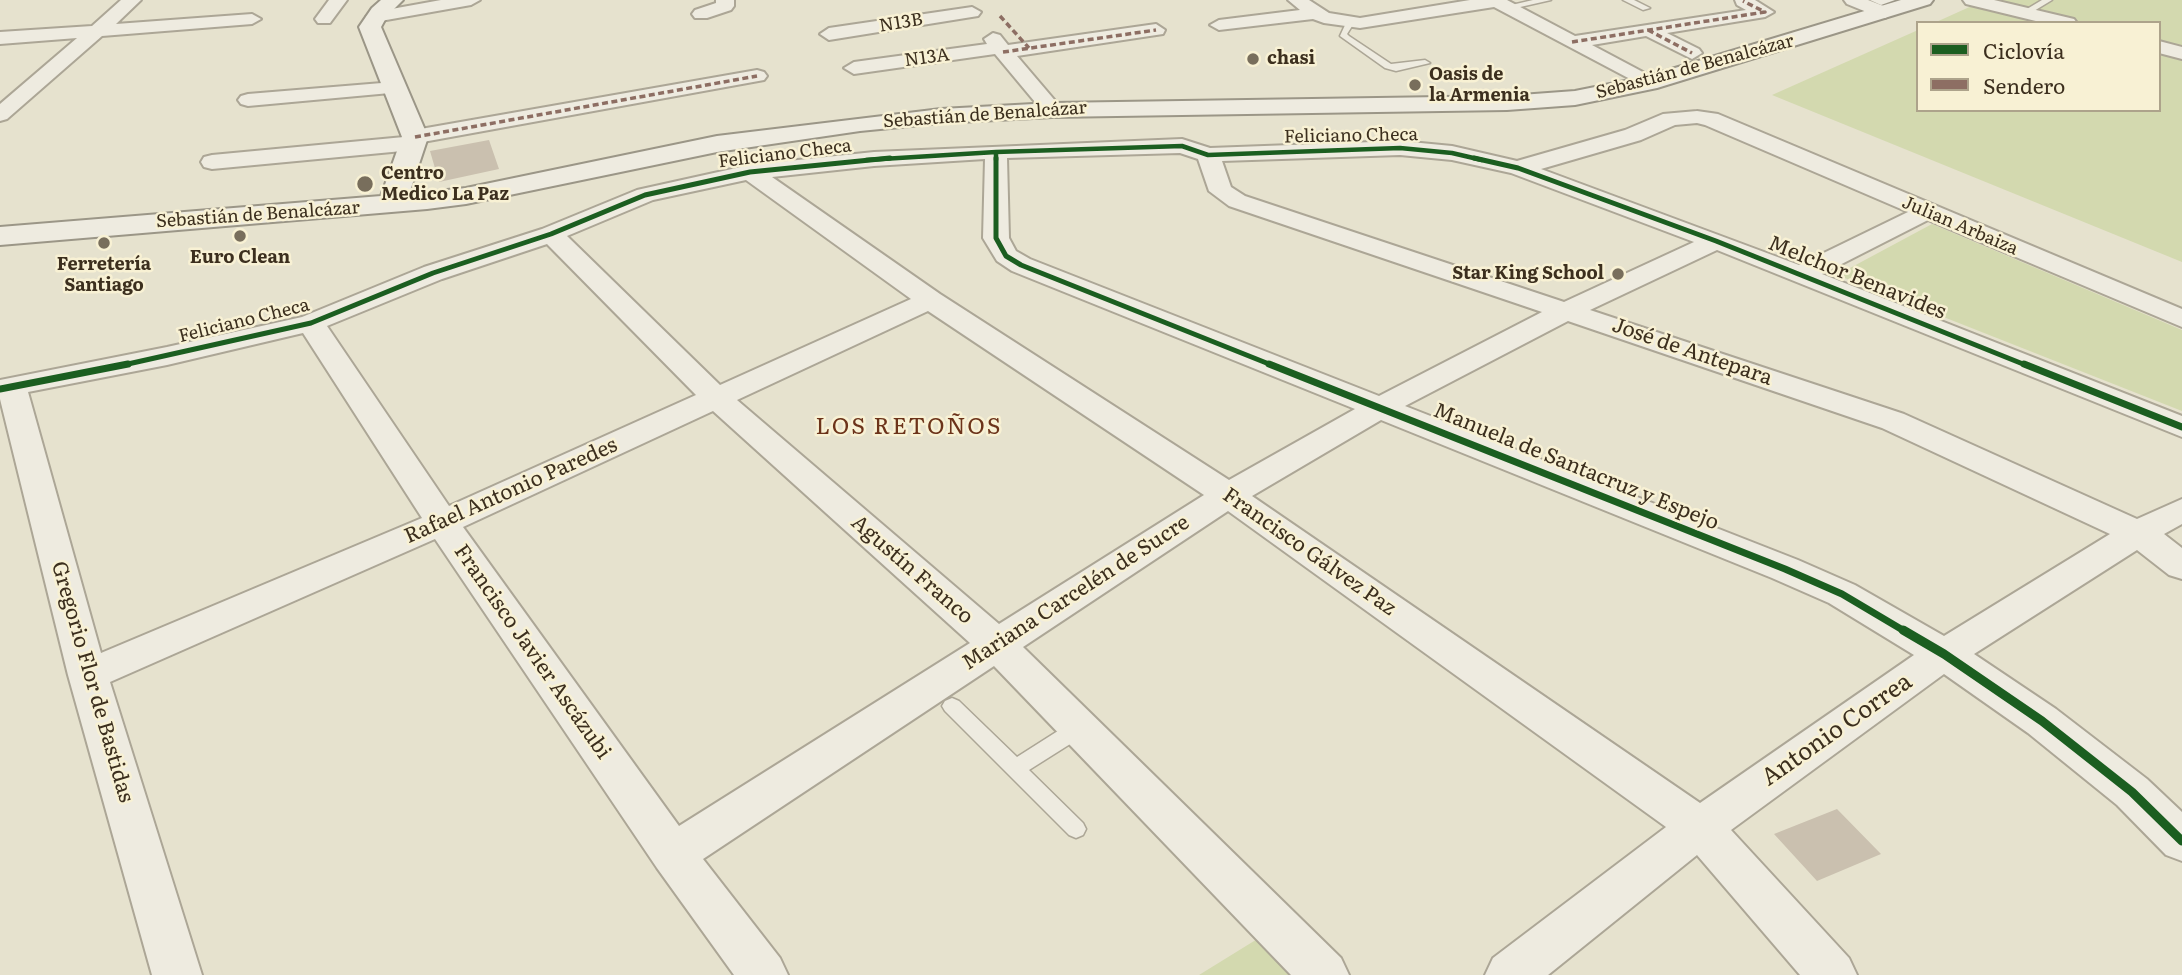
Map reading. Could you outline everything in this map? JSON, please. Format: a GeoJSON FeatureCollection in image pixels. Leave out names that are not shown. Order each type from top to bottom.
{"type":"FeatureCollection","features":[{"type":"Feature","properties":{"kind":"main road"},"geometry":{"type":"LineString","coordinates":[[392,204],[414,140],[370,27],[375,17],[393,0]]}},
{"type":"Feature","properties":{"kind":"main road","name":"Sebastián de Benalcázar"},"geometry":{"type":"LineString","coordinates":[[0,236],[392,204],[466,195],[767,135],[941,116],[1052,110],[1542,102],[1614,92],[1649,83],[1871,2],[1923,0]]}},
{"type":"Feature","properties":{"kind":"street"},"geometry":{"type":"LineString","coordinates":[[0,115],[132,0]]}},
{"type":"Feature","properties":{"kind":"street"},"geometry":{"type":"LineString","coordinates":[[324,19],[338,0]]}},
{"type":"Feature","properties":{"kind":"street"},"geometry":{"type":"LineString","coordinates":[[375,17],[471,0]]}},
{"type":"Feature","properties":{"kind":"street"},"geometry":{"type":"LineString","coordinates":[[701,14],[725,6],[725,0]]}},
{"type":"Feature","properties":{"kind":"street"},"geometry":{"type":"LineString","coordinates":[[1297,0],[1324,18],[1345,22],[1500,3],[1649,83]]}},
{"type":"Feature","properties":{"kind":"street"},"geometry":{"type":"LineString","coordinates":[[1972,0],[2060,21]]}},
{"type":"Feature","properties":{"kind":"street"},"geometry":{"type":"LineString","coordinates":[[1572,42],[1765,12],[1743,1]]}},
{"type":"Feature","properties":{"kind":"street"},"geometry":{"type":"LineString","coordinates":[[967,6],[1052,110]]}},
{"type":"Feature","properties":{"kind":"street","name":"N13B"},"geometry":{"type":"LineString","coordinates":[[829,34],[967,6]]}},
{"type":"Feature","properties":{"kind":"street"},"geometry":{"type":"LineString","coordinates":[[1219,25],[1316,13]]}},
{"type":"Feature","properties":{"kind":"street"},"geometry":{"type":"LineString","coordinates":[[1000,16],[1029,48]]}},
{"type":"Feature","properties":{"kind":"street"},"geometry":{"type":"LineString","coordinates":[[0,38],[252,19]]}},
{"type":"Feature","properties":{"kind":"street","name":"N13A"},"geometry":{"type":"LineString","coordinates":[[854,68],[1156,30]]}},
{"type":"Feature","properties":{"kind":"street"},"geometry":{"type":"LineString","coordinates":[[1648,30],[1692,53]]}},
{"type":"Feature","properties":{"kind":"street"},"geometry":{"type":"LineString","coordinates":[[2161,48],[2182,53]]}},
{"type":"Feature","properties":{"kind":"street"},"geometry":{"type":"LineString","coordinates":[[212,162],[414,140],[757,76]]}},
{"type":"Feature","properties":{"kind":"street"},"geometry":{"type":"LineString","coordinates":[[248,100],[394,88]]}},
{"type":"Feature","properties":{"kind":"street","name":"Feliciano Checa"},"geometry":{"type":"LineString","coordinates":[[6,388],[167,356],[311,323],[433,273],[551,234],[645,195],[750,172],[874,159],[1182,146],[1208,155],[1400,148],[1452,153],[1518,168],[1609,143],[1683,117],[1710,119],[1739,130]]}},
{"type":"Feature","properties":{"kind":"street","name":"Julian Arbaiza"},"geometry":{"type":"LineString","coordinates":[[1739,130],[2182,319]]}},
{"type":"Feature","properties":{"kind":"street","name":"Manuela de Santacruz y Espejo"},"geometry":{"type":"LineString","coordinates":[[996,152],[996,237],[1006,256],[1021,265],[1815,582],[1944,654],[2042,721],[2132,792],[2182,841]]}},
{"type":"Feature","properties":{"kind":"street","name":"José de Antepara"},"geometry":{"type":"LineString","coordinates":[[1208,155],[1221,191],[1237,201],[1893,421],[2138,533],[2182,566]]}},
{"type":"Feature","properties":{"kind":"street","name":"Melchor Benavides"},"geometry":{"type":"LineString","coordinates":[[1518,168],[1801,274],[2182,427]]}},
{"type":"Feature","properties":{"kind":"street","name":"Francisco Gálvez Paz"},"geometry":{"type":"LineString","coordinates":[[750,172],[930,300],[1228,495],[1700,827],[1832,975]]}},
{"type":"Feature","properties":{"kind":"street"},"geometry":{"type":"LineString","coordinates":[[1801,274],[1926,212]]}},
{"type":"Feature","properties":{"kind":"street","name":"Agustín Franco"},"geometry":{"type":"LineString","coordinates":[[551,234],[716,398],[997,645],[1324,975]]}},
{"type":"Feature","properties":{"kind":"street","name":"Mariana Carcelén de Sucre"},"geometry":{"type":"LineString","coordinates":[[673,854],[1228,495],[1379,408],[1568,310],[1716,241]]}},
{"type":"Feature","properties":{"kind":"street","name":"Rafael Antonio Paredes"},"geometry":{"type":"LineString","coordinates":[[88,675],[442,523],[930,300]]}},
{"type":"Feature","properties":{"kind":"street","name":"Francisco Javier Ascázubi"},"geometry":{"type":"LineString","coordinates":[[311,323],[442,523],[673,854],[763,975]]}},
{"type":"Feature","properties":{"kind":"street","name":"Gregorio Flor de Bastidas"},"geometry":{"type":"LineString","coordinates":[[6,388],[177,975]]}},
{"type":"Feature","properties":{"kind":"street","name":"Antonio Correa"},"geometry":{"type":"LineString","coordinates":[[1510,975],[1700,827],[1944,654],[2138,533],[2182,510]]}},
{"type":"Feature","properties":{"kind":"lane"},"geometry":{"type":"LineString","coordinates":[[1500,3],[1547,0]]}},
{"type":"Feature","properties":{"kind":"lane"},"geometry":{"type":"LineString","coordinates":[[1627,0],[1646,8]]}},
{"type":"Feature","properties":{"kind":"lane"},"geometry":{"type":"LineString","coordinates":[[2026,12],[2048,0]]}},
{"type":"Feature","properties":{"kind":"lane"},"geometry":{"type":"LineString","coordinates":[[1345,22],[1343,34],[1346,38],[1388,66],[1396,68],[1424,63]]}},
{"type":"Feature","properties":{"kind":"lane"},"geometry":{"type":"LineString","coordinates":[[952,706],[1076,829]]}},
{"type":"Feature","properties":{"kind":"lane"},"geometry":{"type":"LineString","coordinates":[[1016,768],[1079,728]]}},
{"type":"Feature","properties":{"kind":"green space"},"geometry":{"type":"Polygon","coordinates":[[[1985,0],[2182,0],[2182,262],[1772,95],[1916,31],[1916,112],[2161,112],[2161,21],[1938,21],[1985,0]]]}},
{"type":"Feature","properties":{"kind":"green space"},"geometry":{"type":"Polygon","coordinates":[[[1932,224],[2182,330],[2182,411],[1837,275],[1932,224]]]}},
{"type":"Feature","properties":{"kind":"green space"},"geometry":{"type":"Polygon","coordinates":[[[1267,933],[1308,975],[1199,975],[1267,933]]]}},
{"type":"Feature","properties":{"kind":"building"},"geometry":{"type":"Polygon","coordinates":[[[489,140],[499,169],[439,182],[430,151],[489,140]]]}},
{"type":"Feature","properties":{"kind":"building"},"geometry":{"type":"Polygon","coordinates":[[[1837,809],[1881,854],[1817,881],[1774,834],[1837,809]]]}},
{"type":"Feature","properties":{"kind":"marked path"},"geometry":{"type":"LineString","coordinates":[[1572,42],[1765,12],[1743,1]]}},
{"type":"Feature","properties":{"kind":"marked path"},"geometry":{"type":"LineString","coordinates":[[1000,16],[1029,48]]}},
{"type":"Feature","properties":{"kind":"marked path"},"geometry":{"type":"LineString","coordinates":[[1003,52],[1156,30]]}},
{"type":"Feature","properties":{"kind":"marked path"},"geometry":{"type":"LineString","coordinates":[[1648,30],[1692,53]]}},
{"type":"Feature","properties":{"kind":"marked path"},"geometry":{"type":"LineString","coordinates":[[415,137],[757,76]]}},
{"type":"Feature","properties":{"kind":"cycle path"},"geometry":{"type":"LineString","coordinates":[[0,389],[167,356],[311,323],[433,273],[551,234],[645,195],[750,172],[874,159],[996,152],[1182,146],[1208,155],[1400,148],[1452,153],[1518,168],[1716,241],[2182,427]]}},
{"type":"Feature","properties":{"kind":"cycle path"},"geometry":{"type":"LineString","coordinates":[[996,152],[996,238],[1006,256],[1021,265],[1842,594],[1944,654],[2042,721],[2132,792],[2182,841]]}},
{"type":"Feature","properties":{"kind":"place","name":"chasi"},"geometry":{"type":"Point","coordinates":[1253,59]}},
{"type":"Feature","properties":{"kind":"place","name":"Oasis de la Armenia"},"geometry":{"type":"Point","coordinates":[1415,85]}},
{"type":"Feature","properties":{"kind":"place","name":"Centro Medico La Paz"},"geometry":{"type":"Point","coordinates":[365,184]}},
{"type":"Feature","properties":{"kind":"place","name":"Euro Clean"},"geometry":{"type":"Point","coordinates":[240,236]}},
{"type":"Feature","properties":{"kind":"place","name":"Ferretería Santiago"},"geometry":{"type":"Point","coordinates":[104,243]}},
{"type":"Feature","properties":{"kind":"place","name":"Star King School"},"geometry":{"type":"Point","coordinates":[1618,274]}},
{"type":"Feature","properties":{"kind":"district","name":"LOS RETOÑOS"},"geometry":{"type":"Point","coordinates":[909,427]}}]}
